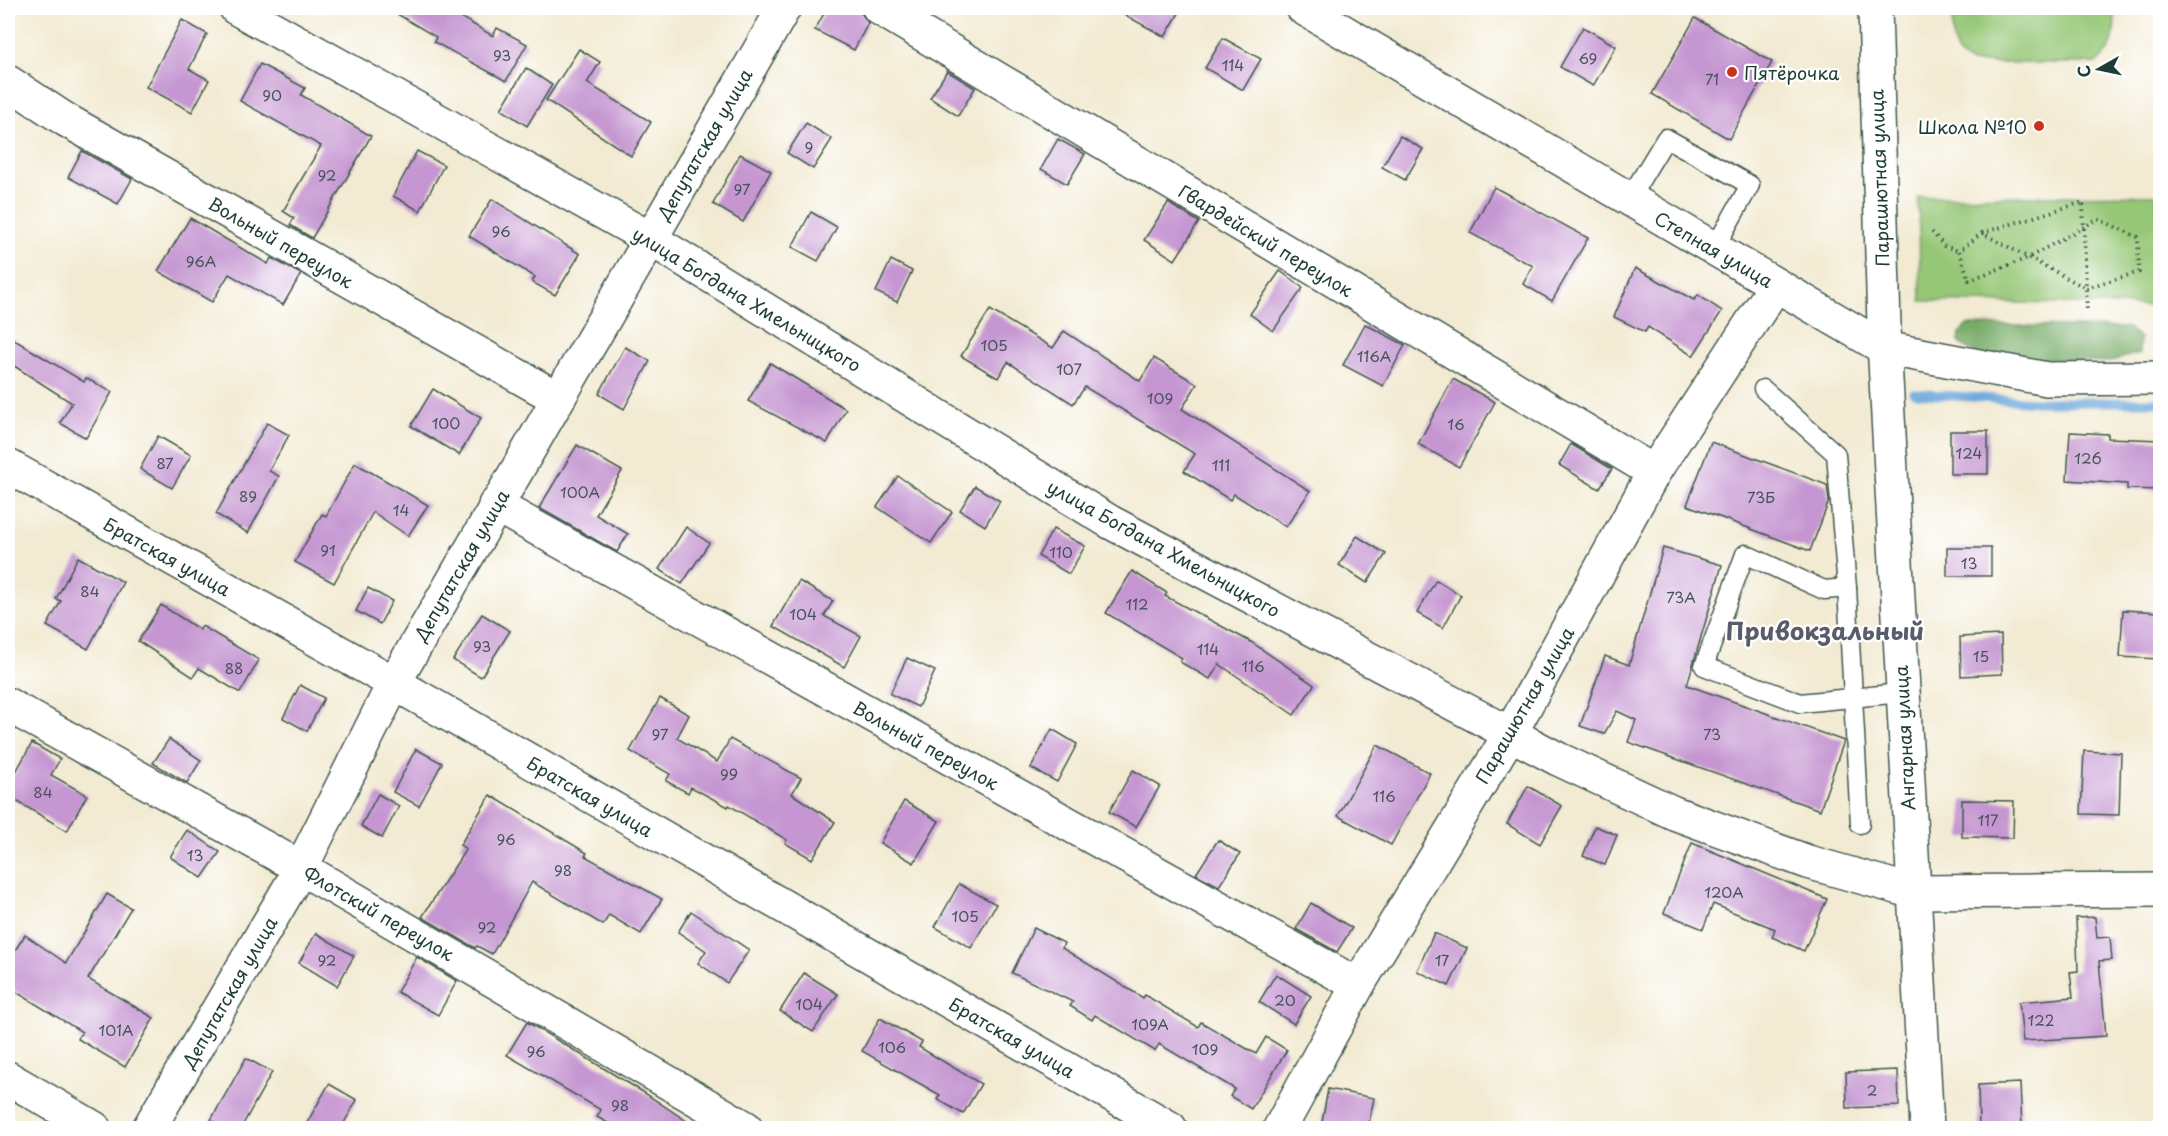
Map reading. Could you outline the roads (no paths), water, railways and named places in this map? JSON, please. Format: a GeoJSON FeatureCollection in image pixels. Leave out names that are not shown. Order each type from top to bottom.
{"type":"FeatureCollection","features":[{"type":"Feature","properties":{"kind":"street","name":"улица Богдана Хмельницкого"},"geometry":{"type":"LineString","coordinates":[[236,8],[649,238],[1110,522],[1510,734],[1674,813],[1808,862],[1914,892],[2160,890]]}},
{"type":"Feature","properties":{"kind":"street","name":"Депутатская улица"},"geometry":{"type":"LineString","coordinates":[[149,1128],[301,868],[394,683],[649,238],[784,8]]}},
{"type":"Feature","properties":{"kind":"street","name":"Гвардейский переулок"},"geometry":{"type":"LineString","coordinates":[[879,8],[1654,472]]}},
{"type":"Feature","properties":{"kind":"street","name":"Степная улица"},"geometry":{"type":"LineString","coordinates":[[1303,8],[1884,348],[2047,379],[2160,378]]}},
{"type":"Feature","properties":{"kind":"street","name":"Парашютная улица"},"geometry":{"type":"LineString","coordinates":[[1875,8],[1884,348]]}},
{"type":"Feature","properties":{"kind":"street","name":"Вольный переулок"},"geometry":{"type":"LineString","coordinates":[[8,82],[66,120],[558,398]]}},
{"type":"Feature","properties":{"kind":"street","name":"Парашютная улица"},"geometry":{"type":"LineString","coordinates":[[1280,1128],[1358,986],[1510,734],[1654,472],[1776,285]]}},
{"type":"Feature","properties":{"kind":"street","name":"Ангарная улица"},"geometry":{"type":"LineString","coordinates":[[1884,348],[1901,693],[1927,1128]]}},
{"type":"Feature","properties":{"kind":"street","name":"Братская улица"},"geometry":{"type":"LineString","coordinates":[[8,466],[394,683],[1170,1128]]}},
{"type":"Feature","properties":{"kind":"street","name":"Вольный переулок"},"geometry":{"type":"LineString","coordinates":[[495,505],[1358,986]]}},
{"type":"Feature","properties":{"kind":"street","name":"Флотский переулок"},"geometry":{"type":"LineString","coordinates":[[8,705],[301,868],[746,1128]]}},
{"type":"Feature","properties":{"kind":"street"},"geometry":{"type":"LineString","coordinates":[[8,1078],[94,1128]]}},
{"type":"Feature","properties":{"kind":"lane"},"geometry":{"type":"LineString","coordinates":[[1629,199],[1666,138],[1750,185],[1714,249]]}},
{"type":"Feature","properties":{"kind":"lane"},"geometry":{"type":"LineString","coordinates":[[1763,389],[1836,454],[1847,588],[1860,824]]}},
{"type":"Feature","properties":{"kind":"lane"},"geometry":{"type":"LineString","coordinates":[[1847,588],[1824,590],[1745,554],[1704,666],[1800,703],[1901,693]]}},
{"type":"Feature","properties":{"kind":"waterway"},"geometry":{"type":"LineString","coordinates":[[1914,393],[2037,402],[2160,402]]}},
{"type":"Feature","properties":{"kind":"place","name":"Пятёрочка"},"geometry":{"type":"Point","coordinates":[1732,72]}},
{"type":"Feature","properties":{"kind":"place","name":"Школа №10"},"geometry":{"type":"Point","coordinates":[2039,126]}},
{"type":"Feature","properties":{"kind":"district","name":"Привокзальный"},"geometry":{"type":"Point","coordinates":[1825,630]}}]}
